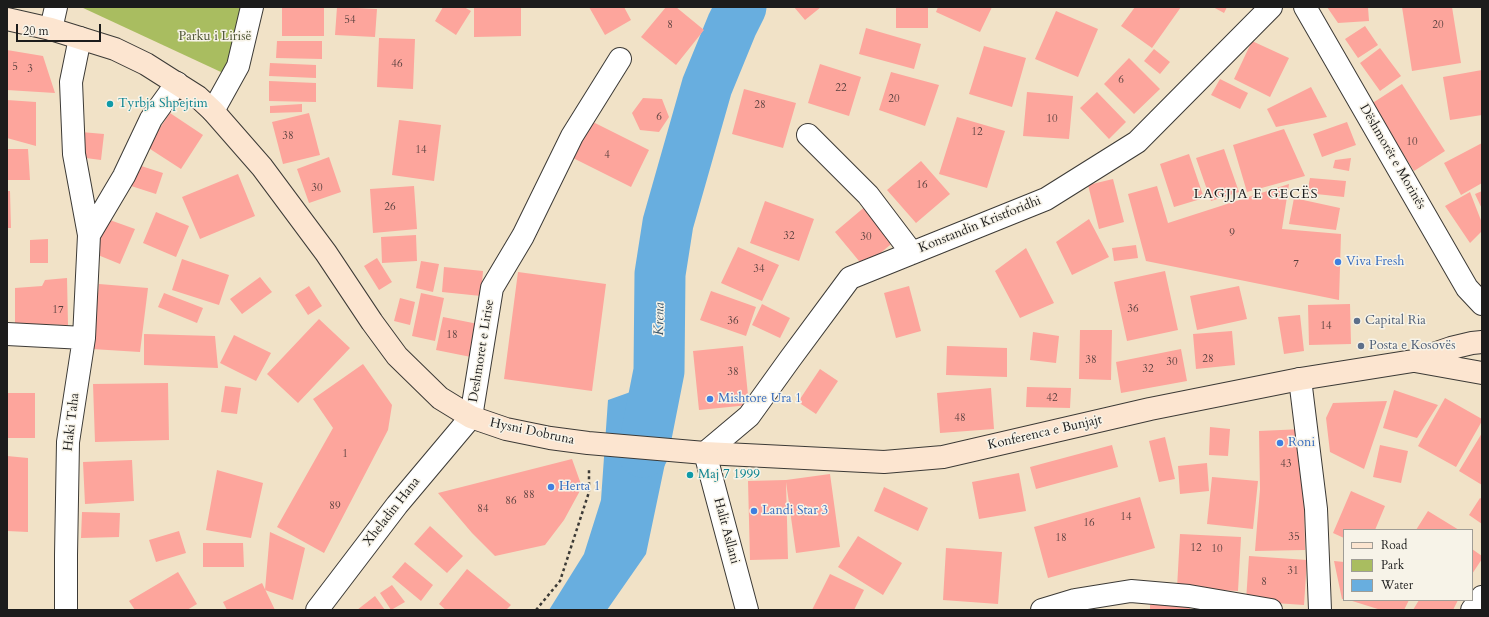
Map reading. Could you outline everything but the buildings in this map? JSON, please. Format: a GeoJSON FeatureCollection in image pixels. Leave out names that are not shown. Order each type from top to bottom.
{"type":"FeatureCollection","features":[{"type":"Feature","properties":{"kind":"street"},"geometry":{"type":"LineString","coordinates":[[51,28],[56,7]]}},
{"type":"Feature","properties":{"kind":"street"},"geometry":{"type":"LineString","coordinates":[[213,111],[238,66],[252,7]]}},
{"type":"Feature","properties":{"kind":"street","name":"Konstandin Kristforidhi"},"geometry":{"type":"LineString","coordinates":[[705,453],[749,416],[850,278],[1046,199],[1137,142],[1271,7]]}},
{"type":"Feature","properties":{"kind":"street","name":"Dëshmorët e Morinës"},"geometry":{"type":"LineString","coordinates":[[1305,7],[1467,288],[1482,304]]}},
{"type":"Feature","properties":{"kind":"street","name":"Deshmoret e Lirise"},"geometry":{"type":"LineString","coordinates":[[7,19],[51,28],[115,49],[146,64],[198,97],[213,111],[267,173],[326,253],[356,299],[397,356],[440,398],[471,418],[492,288],[523,236],[572,136],[620,59]]}},
{"type":"Feature","properties":{"kind":"street","name":"Haki Taha"},"geometry":{"type":"LineString","coordinates":[[66,610],[68,442],[84,338],[89,235],[74,146],[71,82],[80,38]]}},
{"type":"Feature","properties":{"kind":"street","name":"Haki Taha"},"geometry":{"type":"LineString","coordinates":[[89,235],[124,176],[151,119],[176,83]]}},
{"type":"Feature","properties":{"kind":"street"},"geometry":{"type":"LineString","coordinates":[[808,135],[868,195],[912,253]]}},
{"type":"Feature","properties":{"kind":"street"},"geometry":{"type":"LineString","coordinates":[[7,334],[84,338]]}},
{"type":"Feature","properties":{"kind":"street","name":"Konferenca e Bunjajt"},"geometry":{"type":"LineString","coordinates":[[673,450],[884,462],[943,457],[1150,409],[1300,379],[1414,361],[1451,348],[1482,342]]}},
{"type":"Feature","properties":{"kind":"street","name":"Konferenca e Bunjajt"},"geometry":{"type":"LineString","coordinates":[[1414,361],[1482,373]]}},
{"type":"Feature","properties":{"kind":"street"},"geometry":{"type":"LineString","coordinates":[[1300,379],[1316,509],[1320,610]]}},
{"type":"Feature","properties":{"kind":"street","name":"Hysni Dobruna"},"geometry":{"type":"LineString","coordinates":[[471,418],[506,429],[550,438],[673,450]]}},
{"type":"Feature","properties":{"kind":"street","name":"Xheladin Hana"},"geometry":{"type":"LineString","coordinates":[[317,610],[397,505],[471,418]]}},
{"type":"Feature","properties":{"kind":"street","name":"Halit Asllani"},"geometry":{"type":"LineString","coordinates":[[705,453],[747,610]]}},
{"type":"Feature","properties":{"kind":"street"},"geometry":{"type":"LineString","coordinates":[[1042,610],[1075,600],[1131,591],[1189,596],[1271,610]]}},
{"type":"Feature","properties":{"kind":"street"},"geometry":{"type":"LineString","coordinates":[[1472,610],[1482,597]]}},
{"type":"Feature","properties":{"kind":"path"},"geometry":{"type":"LineString","coordinates":[[536,610],[560,581],[589,492],[591,443]]}},
{"type":"Feature","properties":{"kind":"green space","name":"Parku i Lirisë"},"geometry":{"type":"Polygon","coordinates":[[[81,7],[251,7],[236,79],[81,7]]]}},
{"type":"Feature","properties":{"kind":"water"},"geometry":{"type":"Polygon","coordinates":[[[684,373],[646,554],[607,610],[549,610],[584,554],[601,500],[608,400],[684,373]]]}},
{"type":"Feature","properties":{"kind":"waterway","name":"Krena"},"geometry":{"type":"LineString","coordinates":[[643,452],[659,371],[660,274],[668,223],[707,86],[741,7]]}},
{"type":"Feature","properties":{"kind":"place","name":"Tyrbja Shpejtim"},"geometry":{"type":"Point","coordinates":[110,104]}},
{"type":"Feature","properties":{"kind":"place","name":"Viva Fresh"},"geometry":{"type":"Point","coordinates":[1338,262]}},
{"type":"Feature","properties":{"kind":"place","name":"Capital Ria"},"geometry":{"type":"Point","coordinates":[1357,321]}},
{"type":"Feature","properties":{"kind":"place","name":"Posta e Kosovës"},"geometry":{"type":"Point","coordinates":[1361,346]}},
{"type":"Feature","properties":{"kind":"place","name":"Mishtore Ura 1"},"geometry":{"type":"Point","coordinates":[710,399]}},
{"type":"Feature","properties":{"kind":"place","name":"Roni"},"geometry":{"type":"Point","coordinates":[1280,443]}},
{"type":"Feature","properties":{"kind":"place","name":"Maj 7 1999"},"geometry":{"type":"Point","coordinates":[690,475]}},
{"type":"Feature","properties":{"kind":"place","name":"Herta 1"},"geometry":{"type":"Point","coordinates":[551,487]}},
{"type":"Feature","properties":{"kind":"place","name":"Landi Star 3"},"geometry":{"type":"Point","coordinates":[754,511]}},
{"type":"Feature","properties":{"kind":"district","name":"LAGJJA E GECËS"},"geometry":{"type":"Point","coordinates":[1256,195]}}]}
